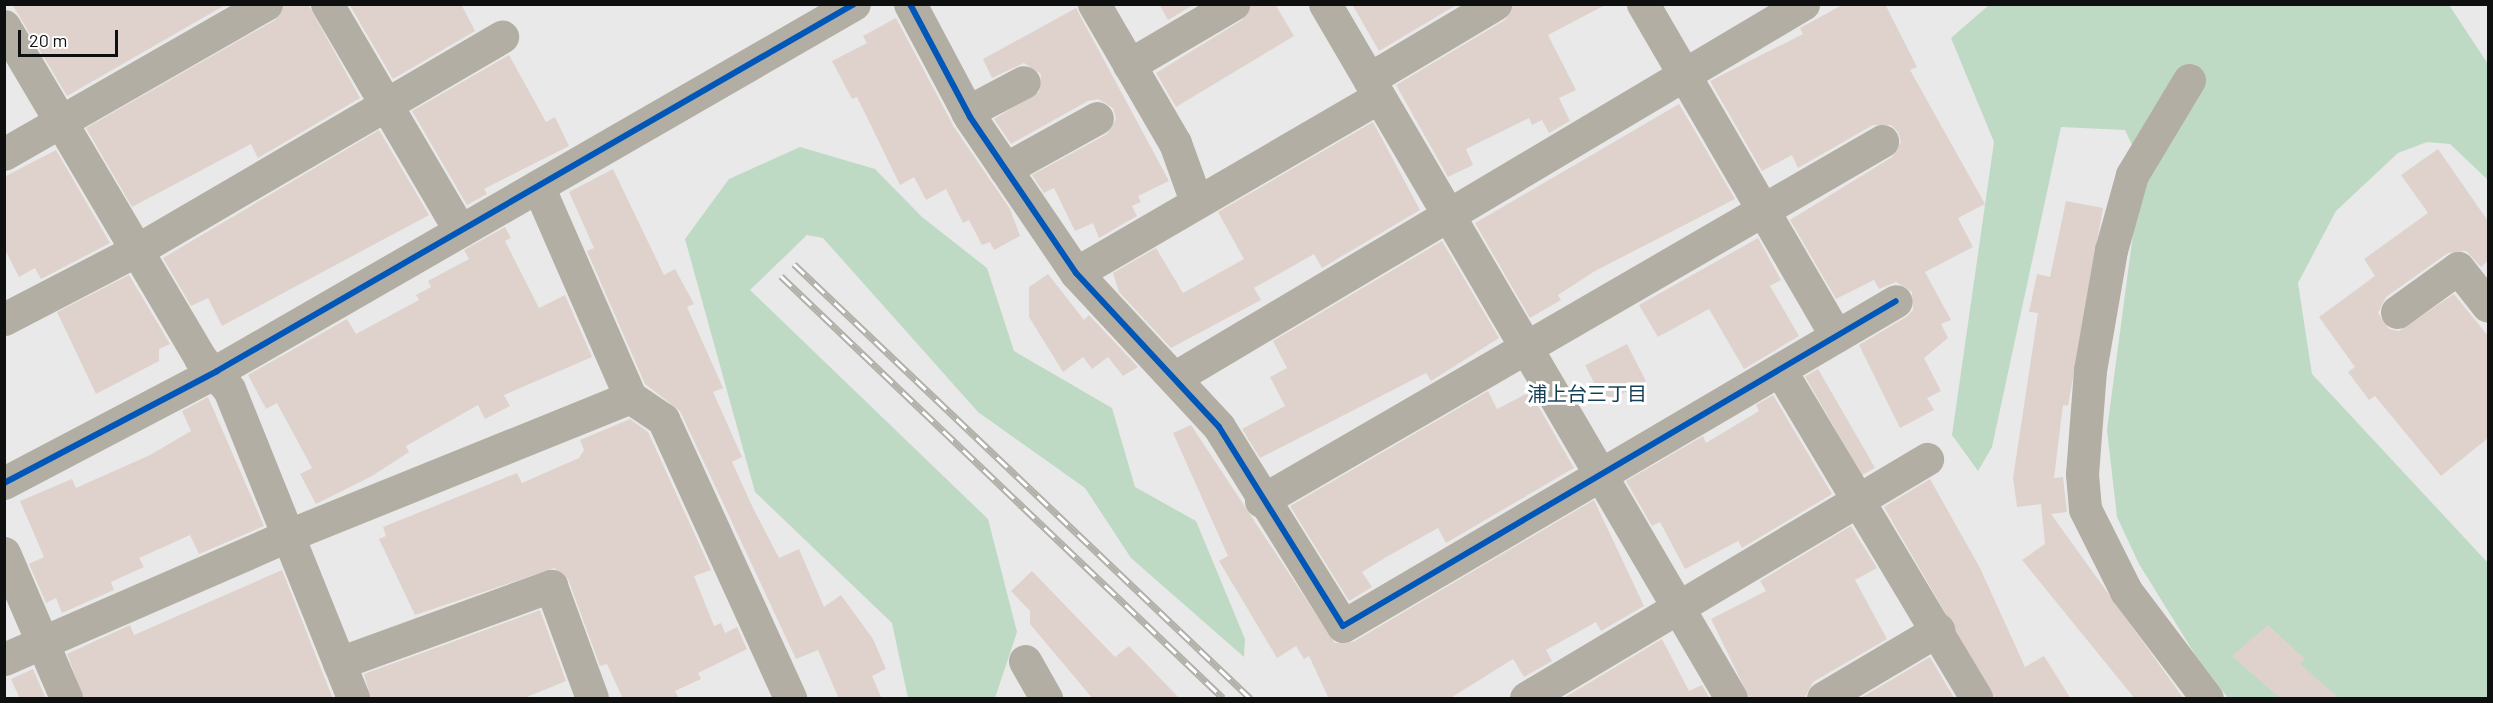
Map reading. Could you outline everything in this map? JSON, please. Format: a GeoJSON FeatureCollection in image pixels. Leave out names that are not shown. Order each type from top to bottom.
{"type":"FeatureCollection","features":[{"type":"Feature","properties":{"kind":"street"},"geometry":{"type":"LineString","coordinates":[[4,154],[63,125],[266,4]]}},
{"type":"Feature","properties":{"kind":"street"},"geometry":{"type":"LineString","coordinates":[[327,4],[460,231]]}},
{"type":"Feature","properties":{"kind":"street"},"geometry":{"type":"LineString","coordinates":[[4,483],[217,371],[854,4]]}},
{"type":"Feature","properties":{"kind":"street"},"geometry":{"type":"LineString","coordinates":[[910,4],[967,112],[1076,273],[1219,427],[1261,501],[1343,626],[1602,477],[1896,301]]}},
{"type":"Feature","properties":{"kind":"street"},"geometry":{"type":"LineString","coordinates":[[1094,4],[1175,143],[1196,201]]}},
{"type":"Feature","properties":{"kind":"street"},"geometry":{"type":"LineString","coordinates":[[1129,65],[1233,4]]}},
{"type":"Feature","properties":{"kind":"street"},"geometry":{"type":"LineString","coordinates":[[1325,4],[1731,699]]}},
{"type":"Feature","properties":{"kind":"street"},"geometry":{"type":"LineString","coordinates":[[1076,273],[1196,201],[1374,88],[1495,4]]}},
{"type":"Feature","properties":{"kind":"street"},"geometry":{"type":"LineString","coordinates":[[1643,4],[1836,336]]}},
{"type":"Feature","properties":{"kind":"street"},"geometry":{"type":"LineString","coordinates":[[1174,378],[1803,4]]}},
{"type":"Feature","properties":{"kind":"street"},"geometry":{"type":"LineString","coordinates":[[4,26],[200,358],[217,371],[250,432],[353,699]]}},
{"type":"Feature","properties":{"kind":"street"},"geometry":{"type":"LineString","coordinates":[[4,319],[137,250],[502,37]]}},
{"type":"Feature","properties":{"kind":"street"},"geometry":{"type":"LineString","coordinates":[[2189,80],[2132,175],[2111,250],[2090,370],[2082,474],[2085,509],[2126,591],[2207,699]]}},
{"type":"Feature","properties":{"kind":"street"},"geometry":{"type":"LineString","coordinates":[[967,112],[1024,82]]}},
{"type":"Feature","properties":{"kind":"street"},"geometry":{"type":"LineString","coordinates":[[1005,169],[1097,118]]}},
{"type":"Feature","properties":{"kind":"street"},"geometry":{"type":"LineString","coordinates":[[1261,501],[1882,141]]}},
{"type":"Feature","properties":{"kind":"street"},"geometry":{"type":"LineString","coordinates":[[538,186],[630,397],[663,419],[790,699]]}},
{"type":"Feature","properties":{"kind":"street"},"geometry":{"type":"LineString","coordinates":[[2397,312],[2458,268],[2488,306]]}},
{"type":"Feature","properties":{"kind":"street"},"geometry":{"type":"LineString","coordinates":[[1780,370],[1938,630],[1976,699]]}},
{"type":"Feature","properties":{"kind":"street"},"geometry":{"type":"LineString","coordinates":[[4,659],[289,535],[630,397]]}},
{"type":"Feature","properties":{"kind":"street"},"geometry":{"type":"LineString","coordinates":[[1526,699],[1677,606],[1927,459]]}},
{"type":"Feature","properties":{"kind":"street"},"geometry":{"type":"LineString","coordinates":[[4,553],[66,699]]}},
{"type":"Feature","properties":{"kind":"street"},"geometry":{"type":"LineString","coordinates":[[339,663],[551,586],[583,696]]}},
{"type":"Feature","properties":{"kind":"street"},"geometry":{"type":"LineString","coordinates":[[1823,699],[1938,630]]}},
{"type":"Feature","properties":{"kind":"street"},"geometry":{"type":"LineString","coordinates":[[1025,661],[1046,699]]}},
{"type":"Feature","properties":{"kind":"green space"},"geometry":{"type":"Polygon","coordinates":[[[1989,5],[2449,5],[2488,64],[2488,180],[2450,144],[2427,142],[2398,153],[2336,211],[2298,283],[2312,374],[2488,563],[2488,698],[2228,698],[2196,656],[2139,564],[2117,517],[2107,430],[2142,166],[2125,130],[2061,127],[1992,447],[1978,471],[1952,435],[1994,142],[1951,38],[1989,5]]]}},
{"type":"Feature","properties":{"kind":"green space"},"geometry":{"type":"Polygon","coordinates":[[[800,147],[875,169],[922,217],[987,268],[1014,351],[1112,408],[1135,487],[1196,521],[1245,639],[1244,657],[1131,558],[1085,488],[978,412],[823,238],[807,235],[750,290],[988,519],[1017,632],[995,698],[908,698],[892,623],[755,492],[685,239],[729,179],[800,147]]]}},
{"type":"Feature","properties":{"kind":"building"},"geometry":{"type":"Polygon","coordinates":[[[12,4],[227,4],[67,96],[12,4]]]}},
{"type":"Feature","properties":{"kind":"building"},"geometry":{"type":"Polygon","coordinates":[[[285,4],[308,4],[360,98],[258,158],[251,144],[132,207],[86,128],[275,20],[285,4]]]}},
{"type":"Feature","properties":{"kind":"building"},"geometry":{"type":"Polygon","coordinates":[[[349,4],[461,4],[475,31],[393,79],[349,4]]]}},
{"type":"Feature","properties":{"kind":"building"},"geometry":{"type":"Polygon","coordinates":[[[1159,4],[1195,4],[1168,20],[1159,4]]]}},
{"type":"Feature","properties":{"kind":"building"},"geometry":{"type":"Polygon","coordinates":[[[1252,4],[1275,4],[1294,36],[1176,107],[1156,73],[1242,20],[1252,4]]]}},
{"type":"Feature","properties":{"kind":"building"},"geometry":{"type":"Polygon","coordinates":[[[1352,4],[1458,4],[1379,51],[1352,4]]]}},
{"type":"Feature","properties":{"kind":"building"},"geometry":{"type":"Polygon","coordinates":[[[1514,4],[1607,4],[1548,35],[1576,90],[1559,98],[1570,121],[1549,133],[1542,120],[1532,125],[1529,118],[1466,149],[1473,165],[1448,177],[1396,85],[1505,20],[1514,4]]]}},
{"type":"Feature","properties":{"kind":"building"},"geometry":{"type":"Polygon","coordinates":[[[1844,4],[1885,4],[1917,67],[1910,70],[1985,204],[1958,218],[1973,247],[1925,272],[1951,320],[1941,324],[1948,338],[1924,358],[1941,391],[1927,398],[1934,410],[1900,428],[1859,345],[1906,317],[1913,310],[1912,292],[1896,282],[1879,289],[1874,280],[1836,299],[1790,220],[1892,157],[1901,142],[1898,132],[1891,125],[1873,125],[1798,168],[1792,155],[1762,171],[1710,81],[1803,34],[1800,28],[1844,4]]]}},
{"type":"Feature","properties":{"kind":"building"},"geometry":{"type":"Polygon","coordinates":[[[1076,8],[1169,181],[1138,196],[1141,202],[1132,206],[1137,216],[1099,238],[1093,223],[1075,231],[1054,188],[1044,193],[1032,175],[1107,134],[1116,119],[1113,108],[1098,99],[1088,101],[1011,144],[994,119],[1039,92],[1041,74],[1024,63],[992,78],[983,59],[1076,8]]]}},
{"type":"Feature","properties":{"kind":"building"},"geometry":{"type":"Polygon","coordinates":[[[896,18],[954,127],[1010,209],[1020,236],[994,250],[990,242],[982,245],[969,220],[963,223],[946,189],[926,200],[914,177],[900,185],[857,97],[852,99],[832,61],[867,43],[863,36],[896,18]]]}},
{"type":"Feature","properties":{"kind":"building"},"geometry":{"type":"Polygon","coordinates":[[[509,55],[546,122],[555,117],[569,146],[484,189],[487,194],[467,205],[412,111],[509,55]]]}},
{"type":"Feature","properties":{"kind":"building"},"geometry":{"type":"Polygon","coordinates":[[[1679,104],[1735,199],[1595,271],[1558,295],[1561,300],[1530,318],[1475,223],[1679,104]]]}},
{"type":"Feature","properties":{"kind":"building"},"geometry":{"type":"Polygon","coordinates":[[[1373,122],[1420,210],[1322,268],[1314,254],[1254,288],[1261,300],[1171,348],[1119,292],[1113,273],[1156,248],[1183,293],[1244,259],[1218,212],[1373,122]]]}},
{"type":"Feature","properties":{"kind":"building"},"geometry":{"type":"Polygon","coordinates":[[[379,130],[429,215],[222,326],[208,298],[191,306],[163,258],[379,130]]]}},
{"type":"Feature","properties":{"kind":"building"},"geometry":{"type":"Polygon","coordinates":[[[2438,149],[2488,221],[2488,261],[2481,267],[2466,251],[2448,253],[2386,297],[2378,313],[2389,329],[2399,331],[2454,294],[2488,336],[2488,438],[2441,476],[2375,396],[2369,400],[2348,372],[2355,367],[2319,317],[2375,276],[2364,259],[2428,213],[2401,175],[2438,149]]]}},
{"type":"Feature","properties":{"kind":"building"},"geometry":{"type":"Polygon","coordinates":[[[56,150],[110,243],[41,279],[35,268],[19,277],[4,248],[4,177],[56,150]]]}},
{"type":"Feature","properties":{"kind":"building"},"geometry":{"type":"Polygon","coordinates":[[[613,169],[664,275],[675,269],[694,304],[687,307],[723,388],[713,392],[742,457],[732,462],[753,508],[779,558],[799,549],[824,607],[841,595],[873,639],[886,669],[872,676],[882,699],[839,699],[818,650],[796,659],[680,411],[645,384],[587,251],[594,248],[569,192],[613,169]]]}},
{"type":"Feature","properties":{"kind":"building"},"geometry":{"type":"Polygon","coordinates":[[[2066,201],[2103,208],[2068,406],[2063,405],[2054,478],[2063,477],[2067,512],[2051,514],[2184,699],[2135,699],[2022,560],[2045,544],[2041,504],[2017,507],[2013,478],[2038,313],[2029,312],[2037,274],[2050,277],[2066,201]]]}},
{"type":"Feature","properties":{"kind":"building"},"geometry":{"type":"Polygon","coordinates":[[[505,227],[511,238],[505,241],[539,308],[565,295],[592,357],[504,395],[510,406],[485,419],[478,405],[406,446],[409,452],[372,476],[316,504],[300,474],[312,468],[277,403],[266,409],[248,375],[347,319],[356,334],[419,300],[416,295],[431,287],[428,281],[469,259],[464,250],[505,227]]]}},
{"type":"Feature","properties":{"kind":"building"},"geometry":{"type":"Polygon","coordinates":[[[1758,238],[1781,280],[1770,286],[1799,336],[1744,369],[1709,309],[1658,337],[1639,305],[1758,238]]]}},
{"type":"Feature","properties":{"kind":"building"},"geometry":{"type":"Polygon","coordinates":[[[1442,241],[1499,338],[1431,381],[1426,373],[1260,458],[1242,429],[1285,406],[1270,377],[1287,368],[1273,341],[1442,241]]]}},
{"type":"Feature","properties":{"kind":"building"},"geometry":{"type":"Polygon","coordinates":[[[1048,274],[1084,320],[1089,315],[1138,367],[1123,376],[1108,357],[1092,369],[1083,357],[1063,372],[1029,317],[1029,287],[1048,274]]]}},
{"type":"Feature","properties":{"kind":"building"},"geometry":{"type":"Polygon","coordinates":[[[129,275],[170,344],[159,349],[159,361],[96,394],[57,312],[129,275]]]}},
{"type":"Feature","properties":{"kind":"building"},"geometry":{"type":"Polygon","coordinates":[[[1627,344],[1646,381],[1604,403],[1585,365],[1627,344]]]}},
{"type":"Feature","properties":{"kind":"building"},"geometry":{"type":"Polygon","coordinates":[[[1818,369],[1875,468],[1862,475],[1805,376],[1818,369]]]}},
{"type":"Feature","properties":{"kind":"building"},"geometry":{"type":"Polygon","coordinates":[[[1488,391],[1497,409],[1530,392],[1574,468],[1446,543],[1438,528],[1388,556],[1362,572],[1372,587],[1349,601],[1290,506],[1488,391]]]}},
{"type":"Feature","properties":{"kind":"building"},"geometry":{"type":"Polygon","coordinates":[[[1773,395],[1832,494],[1742,548],[1738,541],[1685,569],[1660,522],[1652,526],[1626,481],[1703,436],[1706,443],[1759,411],[1756,405],[1773,395]]]}},
{"type":"Feature","properties":{"kind":"building"},"geometry":{"type":"Polygon","coordinates":[[[208,397],[264,526],[199,554],[190,535],[139,558],[144,567],[111,582],[114,590],[62,613],[56,598],[46,603],[29,564],[44,557],[20,501],[72,479],[76,488],[150,455],[191,431],[182,411],[208,397]]]}},
{"type":"Feature","properties":{"kind":"building"},"geometry":{"type":"Polygon","coordinates":[[[630,419],[648,432],[711,570],[694,576],[714,626],[721,623],[725,633],[737,627],[747,649],[698,673],[701,679],[675,691],[679,699],[623,699],[607,664],[600,666],[568,579],[554,568],[415,615],[379,539],[386,536],[383,527],[517,473],[522,483],[579,458],[584,450],[580,440],[630,419]]]}},
{"type":"Feature","properties":{"kind":"building"},"geometry":{"type":"Polygon","coordinates":[[[1191,425],[1335,643],[1353,642],[1594,500],[1644,606],[1601,631],[1596,622],[1546,650],[1552,661],[1524,677],[1513,659],[1449,699],[1329,699],[1309,656],[1304,659],[1296,646],[1277,658],[1219,561],[1228,556],[1173,433],[1191,425]]]}},
{"type":"Feature","properties":{"kind":"building"},"geometry":{"type":"Polygon","coordinates":[[[1930,479],[1980,568],[2025,667],[2044,656],[2071,699],[1995,699],[1884,507],[1930,479]]]}},
{"type":"Feature","properties":{"kind":"building"},"geometry":{"type":"Polygon","coordinates":[[[1851,526],[1877,568],[1855,580],[1887,639],[1813,682],[1804,699],[1750,699],[1711,619],[1766,591],[1760,581],[1851,526]]]}},
{"type":"Feature","properties":{"kind":"building"},"geometry":{"type":"Polygon","coordinates":[[[282,570],[333,699],[84,699],[67,654],[130,625],[134,635],[282,570]]]}},
{"type":"Feature","properties":{"kind":"building"},"geometry":{"type":"Polygon","coordinates":[[[1032,571],[1115,657],[1129,646],[1180,699],[1093,699],[1030,624],[1030,611],[1011,591],[1032,571]]]}},
{"type":"Feature","properties":{"kind":"building"},"geometry":{"type":"Polygon","coordinates":[[[540,610],[566,681],[522,699],[371,699],[364,674],[540,610]]]}},
{"type":"Feature","properties":{"kind":"building"},"geometry":{"type":"Polygon","coordinates":[[[2268,625],[2305,659],[2300,664],[2340,699],[2281,699],[2232,656],[2268,625]]]}},
{"type":"Feature","properties":{"kind":"building"},"geometry":{"type":"Polygon","coordinates":[[[1662,639],[1689,691],[1702,685],[1710,699],[1562,699],[1662,639]]]}},
{"type":"Feature","properties":{"kind":"building"},"geometry":{"type":"Polygon","coordinates":[[[1930,657],[1954,698],[1859,699],[1930,657]]]}},
{"type":"Feature","properties":{"kind":"building"},"geometry":{"type":"Polygon","coordinates":[[[33,669],[46,699],[20,699],[11,679],[33,669]]]}},
{"type":"Feature","properties":{"kind":"railway"},"geometry":{"type":"LineString","coordinates":[[794,264],[1250,698]]}},
{"type":"Feature","properties":{"kind":"railway"},"geometry":{"type":"LineString","coordinates":[[781,276],[1223,698]]}},
{"type":"Feature","properties":{"kind":"cycle path"},"geometry":{"type":"LineString","coordinates":[[4,483],[217,371],[854,4]]}},
{"type":"Feature","properties":{"kind":"cycle path"},"geometry":{"type":"LineString","coordinates":[[910,4],[970,117],[1076,273],[1219,427],[1343,626],[1896,301]]}},
{"type":"Feature","properties":{"kind":"district","name":"浦上台三丁目"},"geometry":{"type":"Point","coordinates":[1587,393]}}]}
